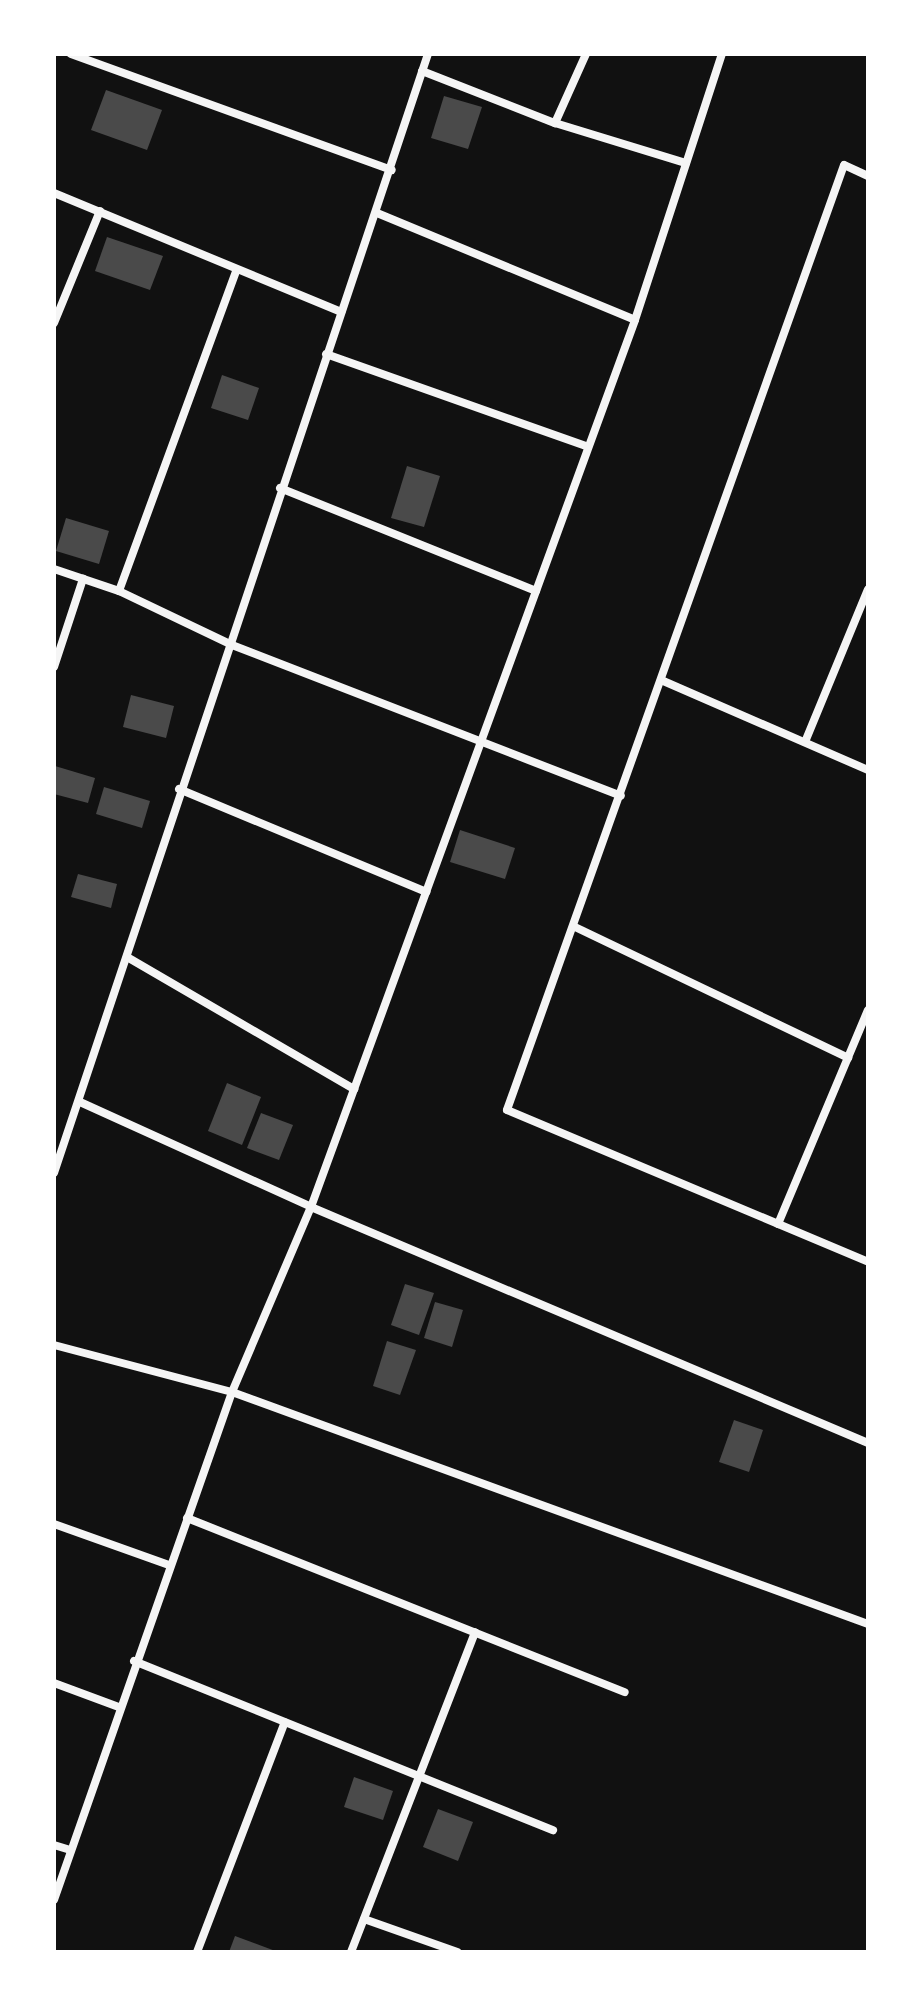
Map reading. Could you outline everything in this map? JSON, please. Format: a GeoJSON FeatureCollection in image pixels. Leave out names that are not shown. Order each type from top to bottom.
{"type":"FeatureCollection","features":[{"type":"Feature","properties":{"kind":"street"},"geometry":{"type":"LineString","coordinates":[[71,54],[392,170]]}},
{"type":"Feature","properties":{"kind":"street"},"geometry":{"type":"LineString","coordinates":[[54,1173],[80,1102],[179,789],[232,645],[280,488],[392,170],[428,54]]}},
{"type":"Feature","properties":{"kind":"street"},"geometry":{"type":"LineString","coordinates":[[555,123],[586,54]]}},
{"type":"Feature","properties":{"kind":"street"},"geometry":{"type":"LineString","coordinates":[[54,1900],[134,1661],[232,1392],[311,1207],[635,320],[722,54]]}},
{"type":"Feature","properties":{"kind":"street"},"geometry":{"type":"LineString","coordinates":[[422,71],[555,123],[686,163]]}},
{"type":"Feature","properties":{"kind":"street"},"geometry":{"type":"LineString","coordinates":[[868,176],[844,165],[575,927],[507,1110],[868,1262]]}},
{"type":"Feature","properties":{"kind":"street"},"geometry":{"type":"LineString","coordinates":[[54,193],[341,312]]}},
{"type":"Feature","properties":{"kind":"street"},"geometry":{"type":"LineString","coordinates":[[54,323],[100,211]]}},
{"type":"Feature","properties":{"kind":"street"},"geometry":{"type":"LineString","coordinates":[[377,213],[635,320]]}},
{"type":"Feature","properties":{"kind":"street"},"geometry":{"type":"LineString","coordinates":[[119,591],[236,271]]}},
{"type":"Feature","properties":{"kind":"street"},"geometry":{"type":"LineString","coordinates":[[326,354],[588,447]]}},
{"type":"Feature","properties":{"kind":"street"},"geometry":{"type":"LineString","coordinates":[[280,488],[536,591]]}},
{"type":"Feature","properties":{"kind":"street"},"geometry":{"type":"LineString","coordinates":[[54,569],[119,591],[232,645],[621,796]]}},
{"type":"Feature","properties":{"kind":"street"},"geometry":{"type":"LineString","coordinates":[[54,667],[83,579]]}},
{"type":"Feature","properties":{"kind":"street"},"geometry":{"type":"LineString","coordinates":[[805,742],[868,589]]}},
{"type":"Feature","properties":{"kind":"street"},"geometry":{"type":"LineString","coordinates":[[661,680],[868,770]]}},
{"type":"Feature","properties":{"kind":"street"},"geometry":{"type":"LineString","coordinates":[[179,789],[426,892]]}},
{"type":"Feature","properties":{"kind":"street"},"geometry":{"type":"LineString","coordinates":[[575,927],[848,1058]]}},
{"type":"Feature","properties":{"kind":"street"},"geometry":{"type":"LineString","coordinates":[[127,957],[354,1089]]}},
{"type":"Feature","properties":{"kind":"street"},"geometry":{"type":"LineString","coordinates":[[778,1224],[868,1010]]}},
{"type":"Feature","properties":{"kind":"street"},"geometry":{"type":"LineString","coordinates":[[80,1102],[311,1207],[868,1443]]}},
{"type":"Feature","properties":{"kind":"street"},"geometry":{"type":"LineString","coordinates":[[54,1345],[232,1392],[868,1624]]}},
{"type":"Feature","properties":{"kind":"street"},"geometry":{"type":"LineString","coordinates":[[187,1518],[625,1692]]}},
{"type":"Feature","properties":{"kind":"street"},"geometry":{"type":"LineString","coordinates":[[54,1524],[169,1565]]}},
{"type":"Feature","properties":{"kind":"street"},"geometry":{"type":"LineString","coordinates":[[351,1952],[475,1632]]}},
{"type":"Feature","properties":{"kind":"street"},"geometry":{"type":"LineString","coordinates":[[134,1661],[553,1830]]}},
{"type":"Feature","properties":{"kind":"street"},"geometry":{"type":"LineString","coordinates":[[54,1683],[119,1707]]}},
{"type":"Feature","properties":{"kind":"street"},"geometry":{"type":"LineString","coordinates":[[197,1952],[285,1722]]}},
{"type":"Feature","properties":{"kind":"street"},"geometry":{"type":"LineString","coordinates":[[54,1845],[70,1850]]}},
{"type":"Feature","properties":{"kind":"street"},"geometry":{"type":"LineString","coordinates":[[364,1919],[457,1952]]}},
{"type":"Feature","properties":{"kind":"building"},"geometry":{"type":"Polygon","coordinates":[[[106,90],[162,110],[147,150],[91,130],[106,90]]]}},
{"type":"Feature","properties":{"kind":"building"},"geometry":{"type":"Polygon","coordinates":[[[444,96],[482,107],[468,149],[431,138],[444,96]]]}},
{"type":"Feature","properties":{"kind":"building"},"geometry":{"type":"Polygon","coordinates":[[[107,237],[163,256],[150,290],[95,271],[107,237]]]}},
{"type":"Feature","properties":{"kind":"building"},"geometry":{"type":"Polygon","coordinates":[[[222,375],[259,388],[248,420],[211,408],[222,375]]]}},
{"type":"Feature","properties":{"kind":"building"},"geometry":{"type":"Polygon","coordinates":[[[407,466],[440,476],[424,527],[391,518],[407,466]]]}},
{"type":"Feature","properties":{"kind":"building"},"geometry":{"type":"Polygon","coordinates":[[[66,518],[109,531],[99,564],[56,551],[66,518]]]}},
{"type":"Feature","properties":{"kind":"building"},"geometry":{"type":"Polygon","coordinates":[[[131,695],[174,706],[166,738],[123,727],[131,695]]]}},
{"type":"Feature","properties":{"kind":"building"},"geometry":{"type":"Polygon","coordinates":[[[55,766],[95,778],[88,803],[54,794],[55,766]]]}},
{"type":"Feature","properties":{"kind":"building"},"geometry":{"type":"Polygon","coordinates":[[[104,787],[150,801],[142,828],[96,814],[104,787]]]}},
{"type":"Feature","properties":{"kind":"building"},"geometry":{"type":"Polygon","coordinates":[[[460,830],[515,848],[505,879],[450,862],[460,830]]]}},
{"type":"Feature","properties":{"kind":"building"},"geometry":{"type":"Polygon","coordinates":[[[78,874],[117,884],[111,908],[71,897],[78,874]]]}},
{"type":"Feature","properties":{"kind":"building"},"geometry":{"type":"Polygon","coordinates":[[[227,1083],[261,1097],[242,1145],[208,1131],[227,1083]]]}},
{"type":"Feature","properties":{"kind":"building"},"geometry":{"type":"Polygon","coordinates":[[[261,1113],[293,1125],[279,1160],[247,1148],[261,1113]]]}},
{"type":"Feature","properties":{"kind":"building"},"geometry":{"type":"Polygon","coordinates":[[[405,1284],[434,1293],[419,1335],[391,1325],[405,1284]]]}},
{"type":"Feature","properties":{"kind":"building"},"geometry":{"type":"Polygon","coordinates":[[[435,1302],[463,1310],[452,1347],[424,1338],[435,1302]]]}},
{"type":"Feature","properties":{"kind":"building"},"geometry":{"type":"Polygon","coordinates":[[[387,1341],[416,1350],[400,1395],[373,1386],[387,1341]]]}},
{"type":"Feature","properties":{"kind":"building"},"geometry":{"type":"Polygon","coordinates":[[[734,1420],[763,1430],[749,1472],[719,1462],[734,1420]]]}},
{"type":"Feature","properties":{"kind":"building"},"geometry":{"type":"Polygon","coordinates":[[[354,1777],[393,1791],[383,1820],[344,1807],[354,1777]]]}},
{"type":"Feature","properties":{"kind":"building"},"geometry":{"type":"Polygon","coordinates":[[[438,1809],[473,1822],[458,1861],[423,1847],[438,1809]]]}},
{"type":"Feature","properties":{"kind":"building"},"geometry":{"type":"Polygon","coordinates":[[[235,1936],[278,1952],[229,1952],[235,1936]]]}}]}
